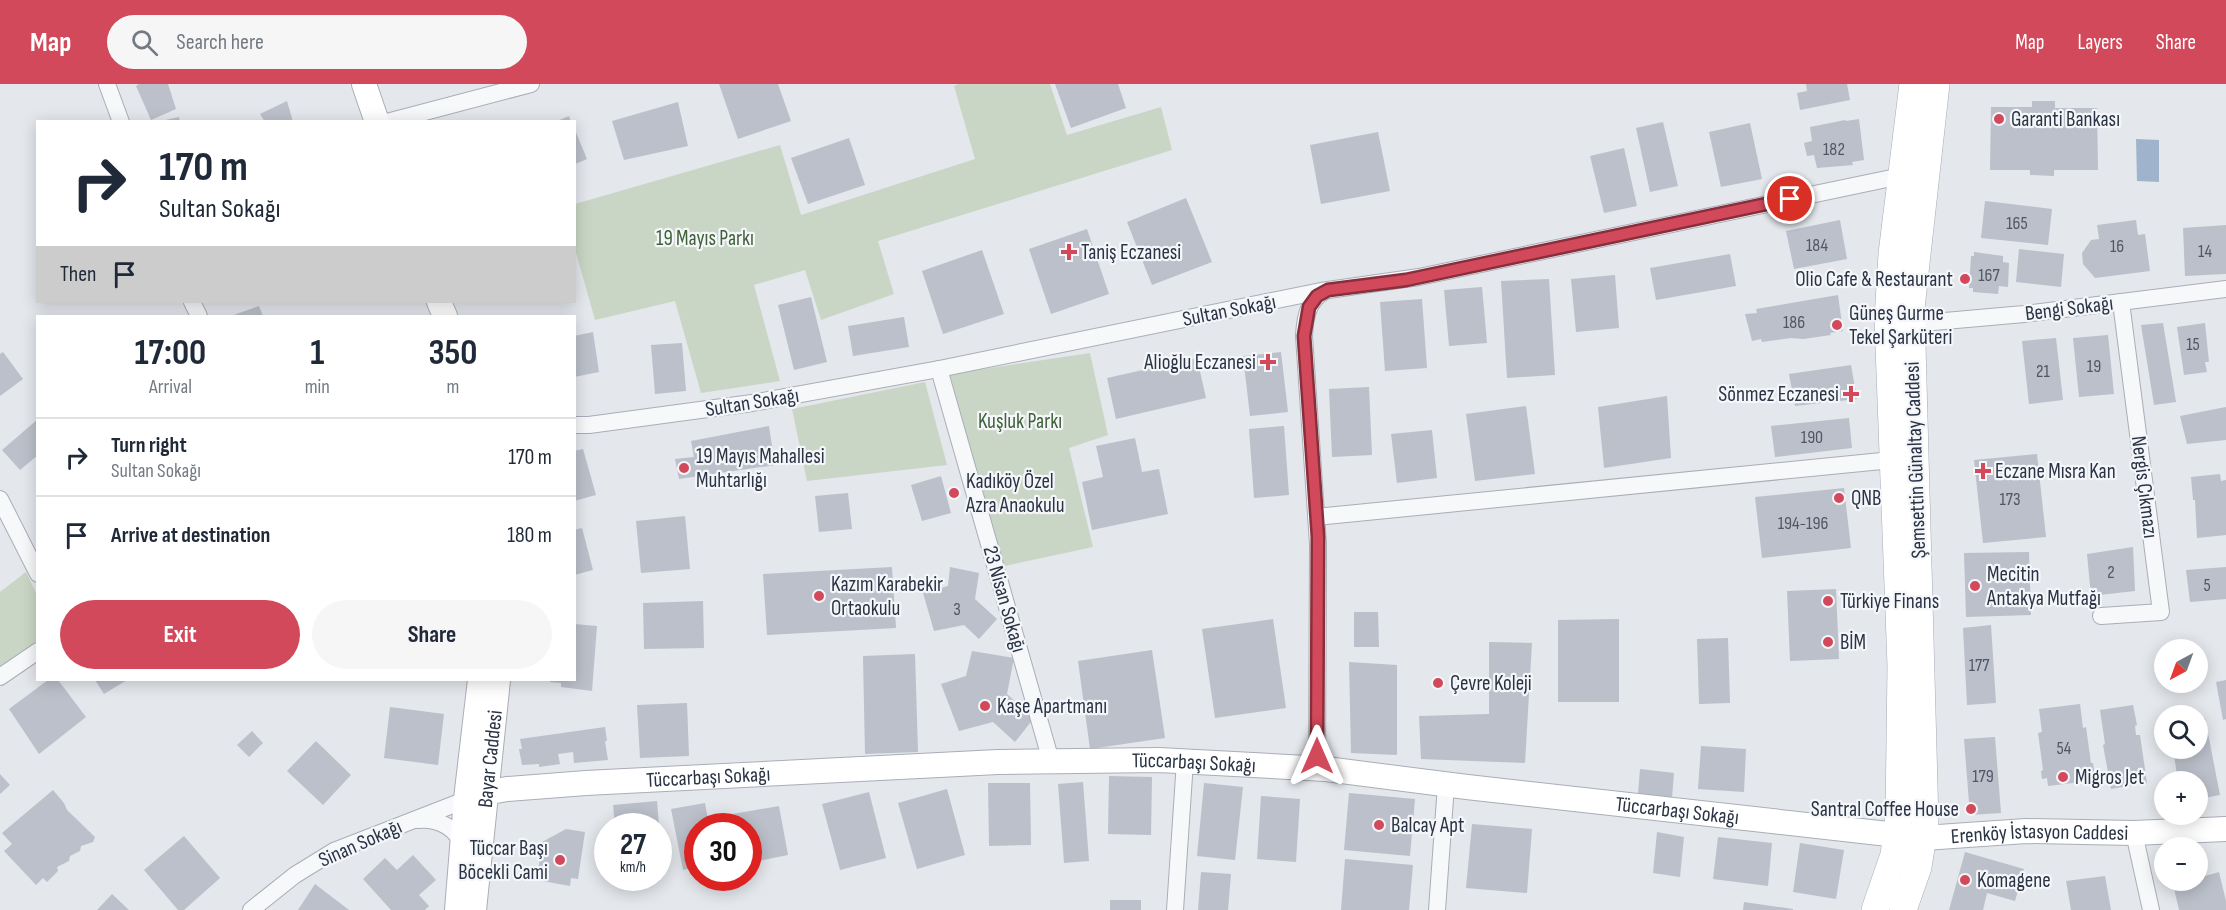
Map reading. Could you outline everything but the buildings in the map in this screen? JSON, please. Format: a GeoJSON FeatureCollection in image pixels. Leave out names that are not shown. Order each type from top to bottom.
{"type":"FeatureCollection","features":[{"type":"Feature","properties":{"kind":"main road","name":"Şemsettin Günaltay Caddesi"},"geometry":{"type":"LineString","coordinates":[[1875,910],[1894,855],[1898,834],[1900,666],[1888,306],[1913,84]]}},
{"type":"Feature","properties":{"kind":"main road","name":"Şemsettin Günaltay Caddesi"},"geometry":{"type":"LineString","coordinates":[[1903,910],[1918,867],[1924,838],[1926,807],[1911,324],[1915,265],[1936,84]]}},
{"type":"Feature","properties":{"kind":"street"},"geometry":{"type":"LineString","coordinates":[[107,84],[120,120]]}},
{"type":"Feature","properties":{"kind":"street"},"geometry":{"type":"LineString","coordinates":[[364,84],[376,120]]}},
{"type":"Feature","properties":{"kind":"street"},"geometry":{"type":"LineString","coordinates":[[395,120],[531,84]]}},
{"type":"Feature","properties":{"kind":"street","name":"Sultan Sokağı"},"geometry":{"type":"LineString","coordinates":[[579,428],[752,403],[939,369],[1328,290],[1419,277],[1901,176]]}},
{"type":"Feature","properties":{"kind":"street","name":"Bengi Sokağı"},"geometry":{"type":"LineString","coordinates":[[1911,324],[2024,314],[2226,289]]}},
{"type":"Feature","properties":{"kind":"street"},"geometry":{"type":"LineString","coordinates":[[1317,768],[1318,561],[1304,336],[1309,307],[1317,296],[1328,290]]}},
{"type":"Feature","properties":{"kind":"street"},"geometry":{"type":"LineString","coordinates":[[1274,302],[1284,304],[1295,314],[1304,336]]}},
{"type":"Feature","properties":{"kind":"street","name":"Nergis Çıkmazı"},"geometry":{"type":"LineString","coordinates":[[2101,616],[2161,612],[2121,302]]}},
{"type":"Feature","properties":{"kind":"street","name":"23 Nisan Sokağı"},"geometry":{"type":"LineString","coordinates":[[939,369],[1051,761]]}},
{"type":"Feature","properties":{"kind":"street"},"geometry":{"type":"LineString","coordinates":[[1316,517],[1892,460]]}},
{"type":"Feature","properties":{"kind":"street"},"geometry":{"type":"LineString","coordinates":[[0,499],[36,570]]}},
{"type":"Feature","properties":{"kind":"street"},"geometry":{"type":"LineString","coordinates":[[0,677],[36,652]]}},
{"type":"Feature","properties":{"kind":"street","name":"Bayar Caddesi"},"geometry":{"type":"LineString","coordinates":[[474,910],[480,681]]}},
{"type":"Feature","properties":{"kind":"street","name":"Bayar Caddesi"},"geometry":{"type":"LineString","coordinates":[[457,910],[462,852],[476,796],[498,681]]}},
{"type":"Feature","properties":{"kind":"street","name":"Tüccarbaşı Sokağı"},"geometry":{"type":"LineString","coordinates":[[476,796],[507,789],[586,783],[1051,761],[1185,761],[1317,768],[1446,785],[1898,834]]}},
{"type":"Feature","properties":{"kind":"street"},"geometry":{"type":"LineString","coordinates":[[1175,910],[1185,761]]}},
{"type":"Feature","properties":{"kind":"street"},"geometry":{"type":"LineString","coordinates":[[1437,910],[1446,785]]}},
{"type":"Feature","properties":{"kind":"street","name":"Sinan Sokağı"},"geometry":{"type":"LineString","coordinates":[[251,910],[295,875],[334,850],[476,796]]}},
{"type":"Feature","properties":{"kind":"street","name":"Sinan Sokağı"},"geometry":{"type":"LineString","coordinates":[[412,821],[426,819],[440,822],[457,835],[462,852]]}},
{"type":"Feature","properties":{"kind":"street","name":"Erenköy İstasyon Caddesi"},"geometry":{"type":"LineString","coordinates":[[1924,838],[2026,831],[2134,832],[2226,829]]}},
{"type":"Feature","properties":{"kind":"street"},"geometry":{"type":"LineString","coordinates":[[2134,832],[2151,910]]}},
{"type":"Feature","properties":{"kind":"street"},"geometry":{"type":"LineString","coordinates":[[1898,834],[1924,838]]}},
{"type":"Feature","properties":{"kind":"green space","name":"19 Mayıs Parkı"},"geometry":{"type":"Polygon","coordinates":[[[959,84],[1050,84],[1067,135],[1161,107],[1172,150],[878,241],[894,294],[821,320],[805,270],[754,285],[780,381],[701,393],[675,301],[595,320],[576,253],[576,204],[780,145],[801,215],[975,159],[954,86],[959,84]]]}},
{"type":"Feature","properties":{"kind":"green space","name":"Kuşluk Parkı"},"geometry":{"type":"Polygon","coordinates":[[[1090,353],[1108,435],[1069,448],[1093,547],[1000,567],[950,374],[1090,353]]]}},
{"type":"Feature","properties":{"kind":"green space"},"geometry":{"type":"Polygon","coordinates":[[[925,382],[947,465],[807,481],[792,409],[925,382]]]}},
{"type":"Feature","properties":{"kind":"green space"},"geometry":{"type":"Polygon","coordinates":[[[26,572],[36,593],[36,643],[0,670],[0,592],[26,572]]]}},
{"type":"Feature","properties":{"kind":"water"},"geometry":{"type":"Polygon","coordinates":[[[2136,139],[2159,140],[2159,182],[2137,181],[2136,139]]]}},
{"type":"Feature","properties":{"kind":"place","name":"Garanti Bankası"},"geometry":{"type":"Point","coordinates":[1999,119]}},
{"type":"Feature","properties":{"kind":"place","name":"Taniş Eczanesi"},"geometry":{"type":"Point","coordinates":[1069,252]}},
{"type":"Feature","properties":{"kind":"place","name":"Olio Cafe & Restaurant"},"geometry":{"type":"Point","coordinates":[1965,279]}},
{"type":"Feature","properties":{"kind":"place","name":"Güneş Gurme Tekel Şarküteri"},"geometry":{"type":"Point","coordinates":[1837,325]}},
{"type":"Feature","properties":{"kind":"place","name":"Alioğlu Eczanesi"},"geometry":{"type":"Point","coordinates":[1268,362]}},
{"type":"Feature","properties":{"kind":"place","name":"Sönmez Eczanesi"},"geometry":{"type":"Point","coordinates":[1851,394]}},
{"type":"Feature","properties":{"kind":"place","name":"19 Mayıs Mahallesi Muhtarlığı"},"geometry":{"type":"Point","coordinates":[684,468]}},
{"type":"Feature","properties":{"kind":"place","name":"Eczane Mısra Kan"},"geometry":{"type":"Point","coordinates":[1983,471]}},
{"type":"Feature","properties":{"kind":"place","name":"Kadıköy Özel Azra Anaokulu"},"geometry":{"type":"Point","coordinates":[954,493]}},
{"type":"Feature","properties":{"kind":"place","name":"QNB"},"geometry":{"type":"Point","coordinates":[1839,498]}},
{"type":"Feature","properties":{"kind":"place","name":"Mecitin Antakya Mutfağı"},"geometry":{"type":"Point","coordinates":[1975,586]}},
{"type":"Feature","properties":{"kind":"place","name":"Kazım Karabekir Ortaokulu"},"geometry":{"type":"Point","coordinates":[819,596]}},
{"type":"Feature","properties":{"kind":"place","name":"Türkiye Finans"},"geometry":{"type":"Point","coordinates":[1828,601]}},
{"type":"Feature","properties":{"kind":"place","name":"BİM"},"geometry":{"type":"Point","coordinates":[1828,642]}},
{"type":"Feature","properties":{"kind":"place","name":"Çevre Koleji"},"geometry":{"type":"Point","coordinates":[1438,683]}},
{"type":"Feature","properties":{"kind":"place","name":"Kaşe Apartmanı"},"geometry":{"type":"Point","coordinates":[985,706]}},
{"type":"Feature","properties":{"kind":"place","name":"Migros Jet"},"geometry":{"type":"Point","coordinates":[2063,777]}},
{"type":"Feature","properties":{"kind":"place","name":"Santral Coffee House"},"geometry":{"type":"Point","coordinates":[1971,809]}},
{"type":"Feature","properties":{"kind":"place","name":"Balcay Apt"},"geometry":{"type":"Point","coordinates":[1379,825]}},
{"type":"Feature","properties":{"kind":"place","name":"Tüccar Başı Böcekli Cami"},"geometry":{"type":"Point","coordinates":[560,860]}},
{"type":"Feature","properties":{"kind":"place","name":"Komagene"},"geometry":{"type":"Point","coordinates":[1965,880]}},
{"type":"Feature","properties":{"kind":"route"},"geometry":{"type":"LineString","coordinates":[[1317,756],[1318,537],[1304,336],[1305,322],[1313,300],[1328,290],[1406,280],[1790,199]]}}]}
